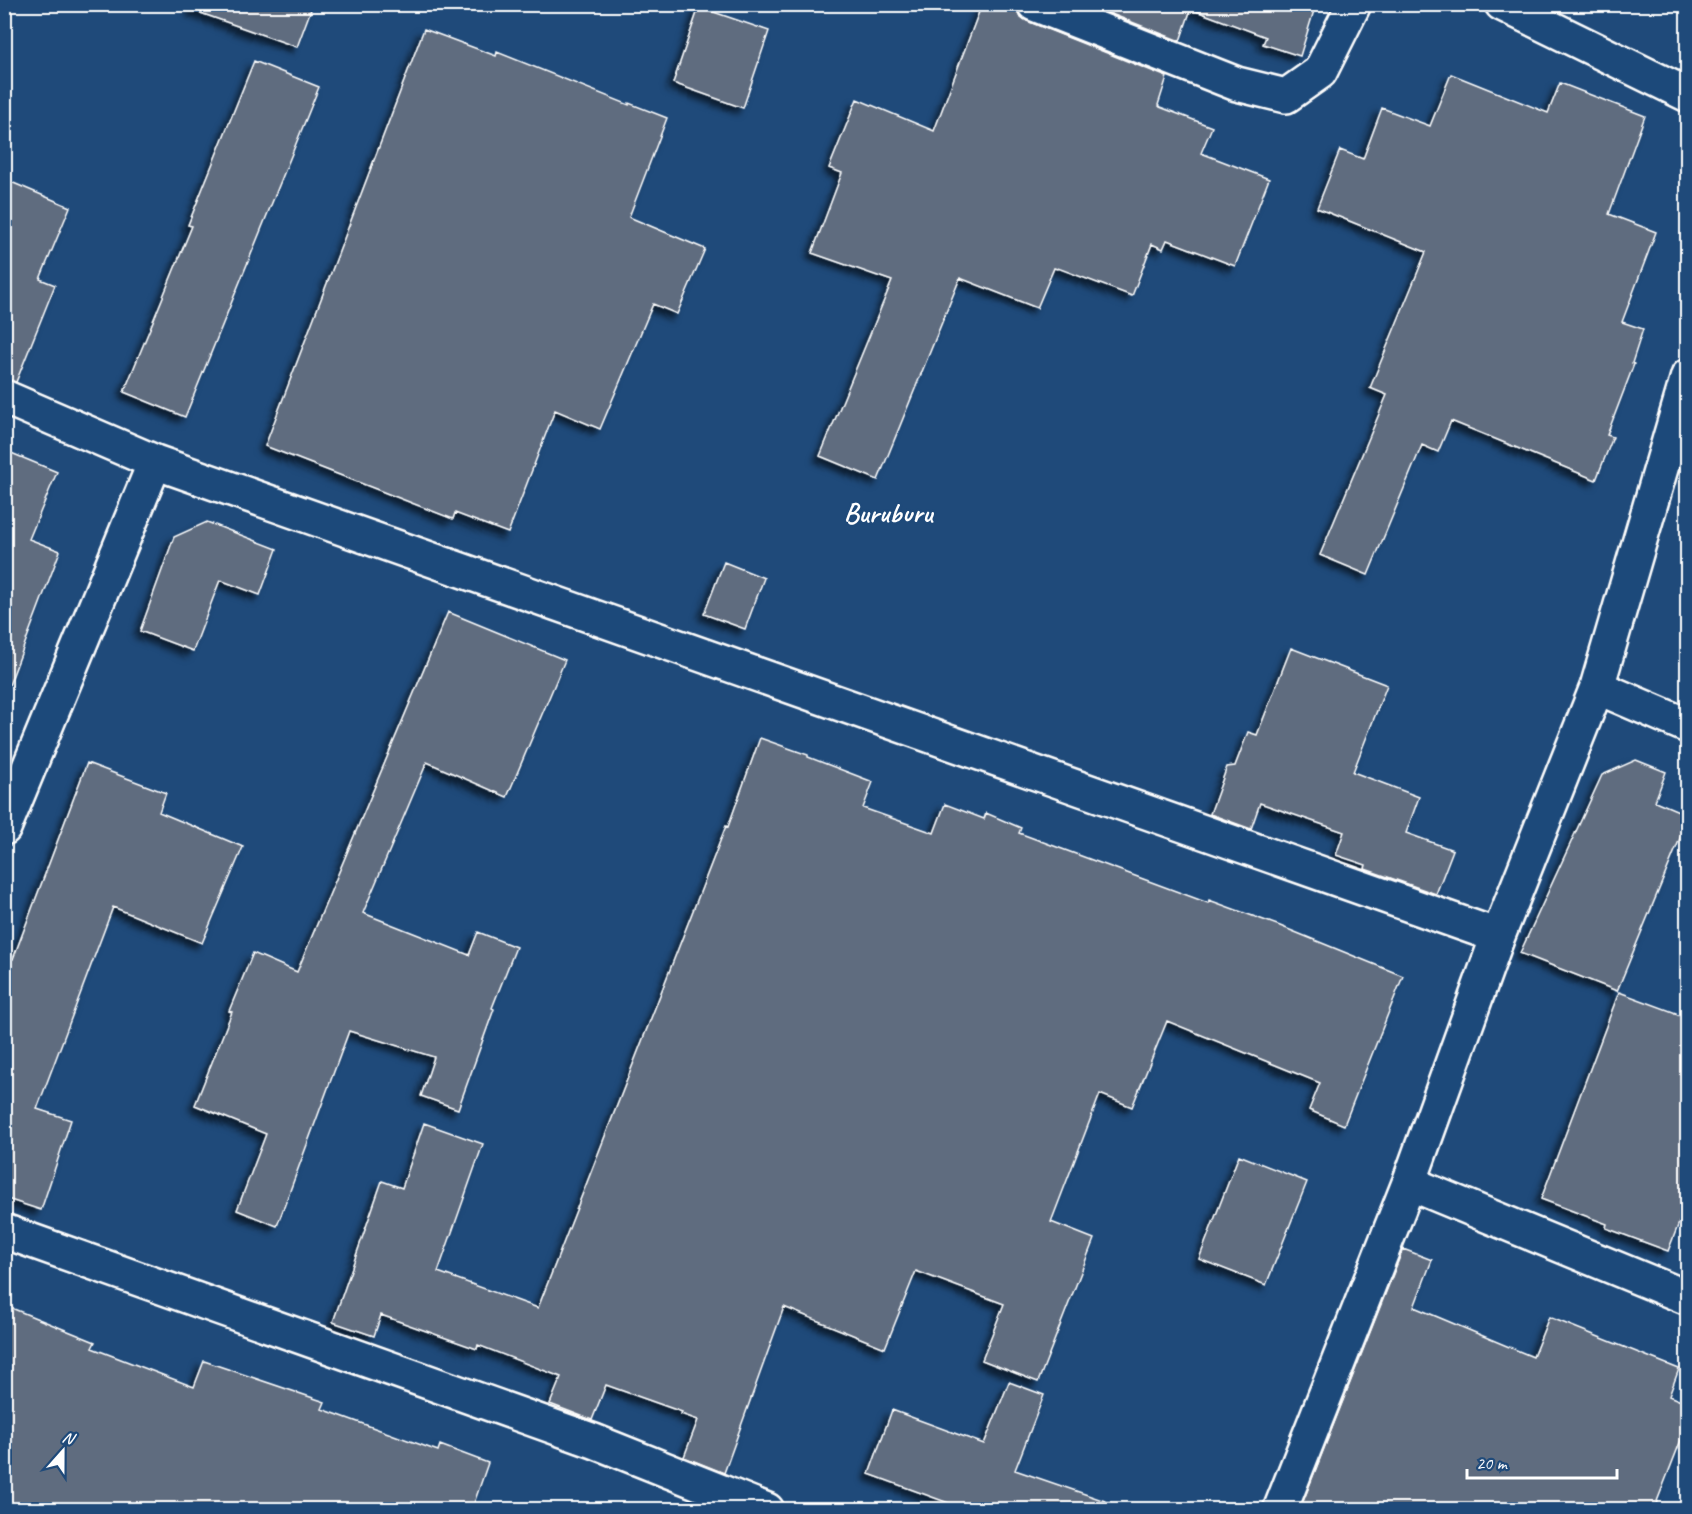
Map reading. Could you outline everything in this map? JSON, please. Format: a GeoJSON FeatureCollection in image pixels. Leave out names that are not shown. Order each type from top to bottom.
{"type":"FeatureCollection","features":[{"type":"Feature","properties":{"kind":"street"},"geometry":{"type":"LineString","coordinates":[[1034,4],[1237,84],[1286,96],[1320,72],[1353,4]]}},
{"type":"Feature","properties":{"kind":"street"},"geometry":{"type":"LineString","coordinates":[[1502,4],[1688,95]]}},
{"type":"Feature","properties":{"kind":"street"},"geometry":{"type":"LineString","coordinates":[[1280,1509],[1409,1183],[1498,936],[1597,687],[1688,376]]}},
{"type":"Feature","properties":{"kind":"street"},"geometry":{"type":"LineString","coordinates":[[4,397],[155,462],[1498,936]]}},
{"type":"Feature","properties":{"kind":"street"},"geometry":{"type":"LineString","coordinates":[[4,828],[155,462]]}},
{"type":"Feature","properties":{"kind":"street"},"geometry":{"type":"LineString","coordinates":[[1597,687],[1688,726]]}},
{"type":"Feature","properties":{"kind":"street"},"geometry":{"type":"LineString","coordinates":[[1409,1183],[1688,1298]]}},
{"type":"Feature","properties":{"kind":"street"},"geometry":{"type":"LineString","coordinates":[[4,1231],[594,1441],[767,1509]]}},
{"type":"Feature","properties":{"kind":"building"},"geometry":{"type":"Polygon","coordinates":[[[193,4],[313,4],[297,47],[192,10],[193,4]]]}},
{"type":"Feature","properties":{"kind":"building"},"geometry":{"type":"Polygon","coordinates":[[[982,4],[1016,4],[1019,15],[1027,21],[1167,77],[1158,105],[1212,127],[1201,153],[1269,179],[1235,266],[1167,240],[1163,249],[1152,244],[1132,296],[1054,268],[1037,308],[960,278],[878,480],[820,456],[892,281],[812,253],[842,173],[829,168],[857,99],[934,131],[982,4]]]}},
{"type":"Feature","properties":{"kind":"building"},"geometry":{"type":"Polygon","coordinates":[[[1086,4],[1316,4],[1300,56],[1263,44],[1266,37],[1191,9],[1180,41],[1086,4]]]}},
{"type":"Feature","properties":{"kind":"building"},"geometry":{"type":"Polygon","coordinates":[[[699,7],[769,31],[743,108],[673,83],[699,7]]]}},
{"type":"Feature","properties":{"kind":"building"},"geometry":{"type":"Polygon","coordinates":[[[424,29],[496,56],[497,52],[667,118],[629,217],[705,249],[677,314],[653,304],[600,429],[555,410],[508,533],[455,513],[453,519],[265,446],[424,29]]]}},
{"type":"Feature","properties":{"kind":"building"},"geometry":{"type":"Polygon","coordinates":[[[254,61],[319,87],[185,417],[124,392],[192,226],[188,225],[254,61]]]}},
{"type":"Feature","properties":{"kind":"building"},"geometry":{"type":"Polygon","coordinates":[[[1451,74],[1548,113],[1560,83],[1645,116],[1609,214],[1656,232],[1622,322],[1643,329],[1632,363],[1634,364],[1607,435],[1613,437],[1596,480],[1451,421],[1438,452],[1422,445],[1368,575],[1320,555],[1387,395],[1370,388],[1426,252],[1317,208],[1340,150],[1363,159],[1382,108],[1430,126],[1451,74]]]}},
{"type":"Feature","properties":{"kind":"building"},"geometry":{"type":"Polygon","coordinates":[[[4,179],[70,207],[40,279],[55,285],[16,382],[4,379],[4,179]]]}},
{"type":"Feature","properties":{"kind":"building"},"geometry":{"type":"Polygon","coordinates":[[[4,450],[57,472],[29,539],[60,551],[8,688],[4,687],[4,450]]]}},
{"type":"Feature","properties":{"kind":"building"},"geometry":{"type":"Polygon","coordinates":[[[207,522],[277,549],[260,595],[220,580],[193,651],[140,631],[174,537],[207,522]]]}},
{"type":"Feature","properties":{"kind":"building"},"geometry":{"type":"Polygon","coordinates":[[[724,562],[764,578],[745,629],[704,614],[724,562]]]}},
{"type":"Feature","properties":{"kind":"building"},"geometry":{"type":"Polygon","coordinates":[[[448,612],[565,660],[507,797],[427,762],[363,913],[469,955],[478,932],[516,947],[492,1008],[494,1009],[458,1109],[421,1096],[434,1057],[349,1031],[277,1226],[237,1210],[266,1134],[195,1105],[253,953],[297,972],[448,612]]]}},
{"type":"Feature","properties":{"kind":"building"},"geometry":{"type":"Polygon","coordinates":[[[1291,648],[1387,685],[1353,772],[1419,797],[1406,833],[1453,850],[1436,894],[1365,869],[1366,865],[1336,855],[1344,832],[1260,803],[1251,829],[1210,814],[1227,767],[1235,766],[1248,732],[1257,735],[1291,648]]]}},
{"type":"Feature","properties":{"kind":"building"},"geometry":{"type":"Polygon","coordinates":[[[760,738],[873,782],[863,808],[934,833],[945,804],[984,819],[986,813],[1021,828],[1019,833],[1208,903],[1209,900],[1280,926],[1403,976],[1344,1125],[1309,1110],[1320,1083],[1167,1021],[1132,1107],[1100,1094],[1051,1222],[1094,1239],[1038,1382],[982,1360],[1004,1304],[916,1271],[885,1348],[784,1307],[724,1473],[684,1457],[698,1420],[681,1414],[682,1412],[606,1385],[592,1420],[550,1404],[561,1377],[478,1345],[477,1349],[381,1315],[374,1336],[333,1322],[382,1181],[402,1188],[424,1123],[483,1144],[438,1272],[538,1308],[726,826],[728,827],[760,738]]]}},
{"type":"Feature","properties":{"kind":"building"},"geometry":{"type":"Polygon","coordinates":[[[1636,760],[1666,772],[1655,801],[1688,815],[1688,819],[1617,991],[1520,953],[1602,775],[1636,760]]]}},
{"type":"Feature","properties":{"kind":"building"},"geometry":{"type":"Polygon","coordinates":[[[87,763],[166,793],[159,812],[243,847],[202,943],[113,907],[37,1109],[71,1120],[41,1210],[4,1198],[4,956],[13,959],[87,763]]]}},
{"type":"Feature","properties":{"kind":"building"},"geometry":{"type":"Polygon","coordinates":[[[1619,992],[1688,1019],[1688,1200],[1668,1251],[1606,1228],[1607,1224],[1541,1199],[1619,992]]]}},
{"type":"Feature","properties":{"kind":"building"},"geometry":{"type":"Polygon","coordinates":[[[1239,1155],[1307,1182],[1266,1285],[1199,1259],[1239,1155]]]}},
{"type":"Feature","properties":{"kind":"building"},"geometry":{"type":"Polygon","coordinates":[[[1403,1249],[1432,1260],[1414,1307],[1533,1357],[1549,1317],[1679,1369],[1669,1396],[1688,1404],[1688,1422],[1654,1509],[1300,1509],[1403,1249]]]}},
{"type":"Feature","properties":{"kind":"building"},"geometry":{"type":"Polygon","coordinates":[[[4,1305],[95,1342],[92,1348],[194,1387],[204,1361],[325,1402],[322,1409],[438,1451],[440,1445],[488,1463],[472,1509],[4,1509],[4,1305]]]}},
{"type":"Feature","properties":{"kind":"building"},"geometry":{"type":"Polygon","coordinates":[[[1009,1382],[1044,1395],[1015,1470],[1111,1503],[1110,1509],[965,1509],[869,1474],[892,1410],[984,1444],[1009,1382]]]}},
{"type":"Feature","properties":{"kind":"district","name":"Buruburu"},"geometry":{"type":"Point","coordinates":[888,512]}}]}
